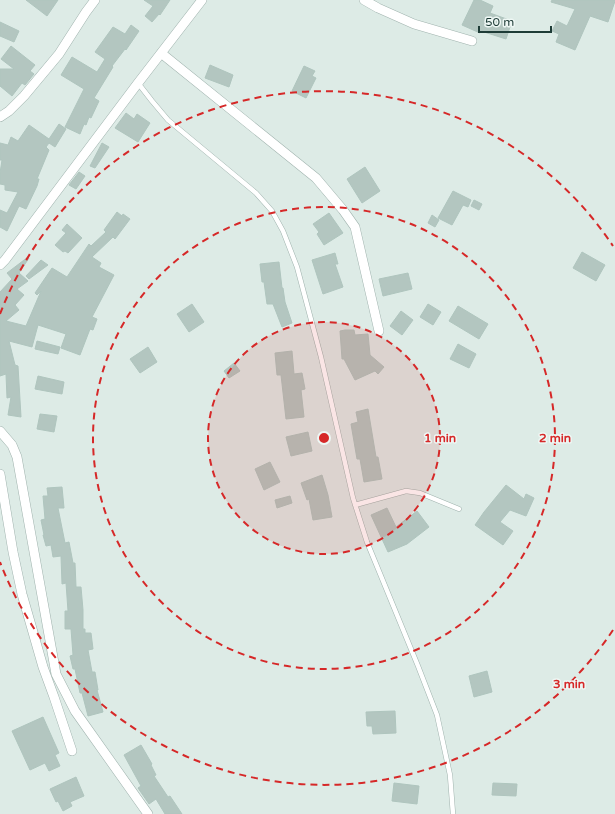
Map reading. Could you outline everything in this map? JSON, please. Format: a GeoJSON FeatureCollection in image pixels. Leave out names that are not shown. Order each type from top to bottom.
{"type":"FeatureCollection","features":[{"type":"Feature","properties":{"kind":"street"},"geometry":{"type":"LineString","coordinates":[[0,117],[9,111],[24,96],[59,54],[94,0]]}},
{"type":"Feature","properties":{"kind":"street"},"geometry":{"type":"LineString","coordinates":[[0,265],[202,0]]}},
{"type":"Feature","properties":{"kind":"street"},"geometry":{"type":"LineString","coordinates":[[364,0],[414,24],[472,41]]}},
{"type":"Feature","properties":{"kind":"street"},"geometry":{"type":"LineString","coordinates":[[161,53],[316,178],[343,210],[355,227],[379,331]]}},
{"type":"Feature","properties":{"kind":"street"},"geometry":{"type":"LineString","coordinates":[[0,431],[12,445],[17,457],[56,674],[75,711],[148,814]]}},
{"type":"Feature","properties":{"kind":"street"},"geometry":{"type":"LineString","coordinates":[[0,474],[22,594],[43,667],[72,751]]}},
{"type":"Feature","properties":{"kind":"lane"},"geometry":{"type":"LineString","coordinates":[[138,83],[168,120],[256,193],[272,211],[283,231],[297,267],[321,358],[355,505],[367,542],[437,714],[450,775],[453,814]]}},
{"type":"Feature","properties":{"kind":"lane"},"geometry":{"type":"LineString","coordinates":[[355,505],[406,491],[420,492],[459,509]]}},
{"type":"Feature","properties":{"kind":"building"},"geometry":{"type":"Polygon","coordinates":[[[26,0],[58,0],[47,16],[26,0]]]}},
{"type":"Feature","properties":{"kind":"building"},"geometry":{"type":"Polygon","coordinates":[[[144,0],[170,0],[160,15],[159,14],[152,22],[145,16],[153,6],[144,0]]]}},
{"type":"Feature","properties":{"kind":"building"},"geometry":{"type":"Polygon","coordinates":[[[474,0],[480,0],[493,6],[490,13],[512,21],[506,39],[481,31],[480,33],[462,25],[474,0]]]}},
{"type":"Feature","properties":{"kind":"building"},"geometry":{"type":"Polygon","coordinates":[[[552,0],[615,1],[608,22],[590,16],[575,50],[556,42],[559,34],[552,31],[557,21],[567,26],[575,9],[551,2],[552,0]]]}},
{"type":"Feature","properties":{"kind":"building"},"geometry":{"type":"Polygon","coordinates":[[[0,22],[19,31],[14,42],[0,36],[0,22]]]}},
{"type":"Feature","properties":{"kind":"building"},"geometry":{"type":"Polygon","coordinates":[[[131,25],[139,31],[126,50],[125,49],[112,66],[113,67],[94,98],[99,101],[91,118],[89,117],[86,125],[84,124],[80,134],[65,127],[84,89],[61,75],[72,57],[97,72],[105,59],[95,52],[113,27],[125,34],[131,25]]]}},
{"type":"Feature","properties":{"kind":"building"},"geometry":{"type":"Polygon","coordinates":[[[11,46],[35,65],[30,71],[34,74],[25,85],[22,83],[12,96],[0,86],[0,69],[14,69],[1,59],[11,46]]]}},
{"type":"Feature","properties":{"kind":"building"},"geometry":{"type":"Polygon","coordinates":[[[210,65],[233,75],[229,87],[205,78],[210,65]]]}},
{"type":"Feature","properties":{"kind":"building"},"geometry":{"type":"Polygon","coordinates":[[[304,66],[315,71],[312,76],[316,78],[306,98],[292,91],[304,66]]]}},
{"type":"Feature","properties":{"kind":"building"},"geometry":{"type":"Polygon","coordinates":[[[126,113],[134,119],[137,114],[150,123],[138,142],[115,128],[126,113]]]}},
{"type":"Feature","properties":{"kind":"building"},"geometry":{"type":"Polygon","coordinates":[[[59,124],[66,129],[55,147],[49,143],[46,147],[49,150],[37,179],[39,179],[37,186],[26,209],[19,206],[7,231],[0,227],[0,210],[7,213],[18,192],[5,190],[5,185],[0,184],[2,160],[0,160],[0,143],[8,145],[11,137],[18,141],[29,125],[49,139],[59,124]]]}},
{"type":"Feature","properties":{"kind":"building"},"geometry":{"type":"Polygon","coordinates":[[[102,143],[109,147],[95,168],[90,166],[102,143]]]}},
{"type":"Feature","properties":{"kind":"building"},"geometry":{"type":"Polygon","coordinates":[[[365,167],[380,191],[362,203],[347,179],[365,167]]]}},
{"type":"Feature","properties":{"kind":"building"},"geometry":{"type":"Polygon","coordinates":[[[79,172],[85,176],[76,189],[69,185],[79,172]]]}},
{"type":"Feature","properties":{"kind":"building"},"geometry":{"type":"Polygon","coordinates":[[[453,191],[471,200],[468,207],[463,205],[452,225],[438,218],[453,191]]]}},
{"type":"Feature","properties":{"kind":"building"},"geometry":{"type":"Polygon","coordinates":[[[474,200],[482,204],[479,210],[471,206],[474,200]]]}},
{"type":"Feature","properties":{"kind":"building"},"geometry":{"type":"Polygon","coordinates":[[[117,212],[130,219],[115,239],[113,237],[92,257],[101,263],[99,267],[114,275],[92,317],[97,319],[93,330],[90,329],[80,355],[61,348],[66,334],[38,325],[32,347],[9,341],[15,365],[18,366],[21,417],[8,415],[11,397],[7,398],[6,374],[0,376],[0,292],[12,279],[7,273],[28,257],[29,258],[19,273],[28,281],[17,289],[24,295],[15,305],[19,310],[6,321],[26,326],[41,291],[37,295],[35,293],[52,268],[67,277],[89,244],[91,246],[106,232],[104,230],[117,212]]]}},
{"type":"Feature","properties":{"kind":"building"},"geometry":{"type":"Polygon","coordinates":[[[329,213],[343,233],[324,245],[317,234],[319,232],[313,224],[329,213]]]}},
{"type":"Feature","properties":{"kind":"building"},"geometry":{"type":"Polygon","coordinates":[[[432,215],[439,220],[435,227],[428,223],[432,215]]]}},
{"type":"Feature","properties":{"kind":"building"},"geometry":{"type":"Polygon","coordinates":[[[67,224],[82,238],[68,253],[65,251],[63,252],[55,245],[66,233],[62,230],[67,224]]]}},
{"type":"Feature","properties":{"kind":"building"},"geometry":{"type":"Polygon","coordinates":[[[582,252],[605,265],[596,281],[573,268],[582,252]]]}},
{"type":"Feature","properties":{"kind":"building"},"geometry":{"type":"Polygon","coordinates":[[[335,253],[338,264],[335,264],[343,287],[323,294],[312,260],[335,253]]]}},
{"type":"Feature","properties":{"kind":"building"},"geometry":{"type":"Polygon","coordinates":[[[41,260],[48,265],[29,279],[26,276],[41,260]]]}},
{"type":"Feature","properties":{"kind":"building"},"geometry":{"type":"Polygon","coordinates":[[[279,262],[282,288],[292,323],[282,327],[273,304],[267,304],[260,264],[279,262]]]}},
{"type":"Feature","properties":{"kind":"building"},"geometry":{"type":"Polygon","coordinates":[[[408,273],[412,289],[383,296],[379,279],[408,273]]]}},
{"type":"Feature","properties":{"kind":"building"},"geometry":{"type":"Polygon","coordinates":[[[192,304],[204,322],[189,332],[177,314],[192,304]]]}},
{"type":"Feature","properties":{"kind":"building"},"geometry":{"type":"Polygon","coordinates":[[[428,304],[441,312],[433,325],[420,317],[428,304]]]}},
{"type":"Feature","properties":{"kind":"building"},"geometry":{"type":"Polygon","coordinates":[[[458,306],[488,324],[479,339],[449,321],[458,306]]]}},
{"type":"Feature","properties":{"kind":"building"},"geometry":{"type":"Polygon","coordinates":[[[401,311],[413,320],[402,335],[390,326],[401,311]]]}},
{"type":"Feature","properties":{"kind":"building"},"geometry":{"type":"Polygon","coordinates":[[[354,330],[355,335],[368,334],[370,355],[384,367],[378,374],[375,371],[355,380],[344,359],[342,359],[340,331],[354,330]]]}},
{"type":"Feature","properties":{"kind":"building"},"geometry":{"type":"Polygon","coordinates":[[[37,341],[60,347],[58,354],[35,349],[37,341]]]}},
{"type":"Feature","properties":{"kind":"building"},"geometry":{"type":"Polygon","coordinates":[[[458,344],[476,354],[469,368],[450,359],[458,344]]]}},
{"type":"Feature","properties":{"kind":"building"},"geometry":{"type":"Polygon","coordinates":[[[148,347],[157,362],[140,373],[130,359],[148,347]]]}},
{"type":"Feature","properties":{"kind":"building"},"geometry":{"type":"Polygon","coordinates":[[[292,351],[294,374],[302,373],[305,389],[301,390],[304,417],[286,419],[281,375],[277,375],[275,353],[292,351]]]}},
{"type":"Feature","properties":{"kind":"building"},"geometry":{"type":"Polygon","coordinates":[[[234,363],[240,371],[229,378],[224,371],[234,363]]]}},
{"type":"Feature","properties":{"kind":"building"},"geometry":{"type":"Polygon","coordinates":[[[38,376],[64,382],[62,394],[35,389],[38,376]]]}},
{"type":"Feature","properties":{"kind":"building"},"geometry":{"type":"Polygon","coordinates":[[[368,409],[376,457],[378,457],[382,479],[364,482],[360,459],[357,459],[351,424],[358,422],[356,412],[368,409]]]}},
{"type":"Feature","properties":{"kind":"building"},"geometry":{"type":"Polygon","coordinates":[[[40,414],[57,416],[54,432],[37,429],[40,414]]]}},
{"type":"Feature","properties":{"kind":"building"},"geometry":{"type":"Polygon","coordinates":[[[308,432],[312,451],[291,456],[286,437],[308,432]]]}},
{"type":"Feature","properties":{"kind":"building"},"geometry":{"type":"Polygon","coordinates":[[[270,462],[280,482],[264,490],[255,469],[270,462]]]}},
{"type":"Feature","properties":{"kind":"building"},"geometry":{"type":"Polygon","coordinates":[[[322,475],[328,495],[332,517],[313,520],[309,499],[307,500],[301,483],[322,475]]]}},
{"type":"Feature","properties":{"kind":"building"},"geometry":{"type":"Polygon","coordinates":[[[506,485],[524,499],[526,494],[534,498],[526,516],[510,510],[500,522],[513,531],[503,545],[475,525],[506,485]]]}},
{"type":"Feature","properties":{"kind":"building"},"geometry":{"type":"Polygon","coordinates":[[[62,487],[64,508],[58,508],[65,543],[69,542],[73,563],[75,563],[76,587],[81,587],[83,629],[85,629],[85,633],[91,633],[93,649],[88,650],[92,672],[95,672],[97,690],[103,712],[88,716],[70,656],[73,655],[71,629],[65,629],[65,611],[68,611],[66,583],[62,584],[61,556],[53,557],[51,545],[46,546],[41,520],[45,519],[43,496],[48,496],[47,488],[62,487]]]}},
{"type":"Feature","properties":{"kind":"building"},"geometry":{"type":"Polygon","coordinates":[[[290,496],[292,503],[277,508],[275,500],[290,496]]]}},
{"type":"Feature","properties":{"kind":"building"},"geometry":{"type":"Polygon","coordinates":[[[387,508],[396,527],[417,511],[429,527],[407,544],[388,552],[371,515],[387,508]]]}},
{"type":"Feature","properties":{"kind":"building"},"geometry":{"type":"Polygon","coordinates":[[[487,671],[492,692],[474,697],[469,676],[487,671]]]}},
{"type":"Feature","properties":{"kind":"building"},"geometry":{"type":"Polygon","coordinates":[[[395,711],[396,733],[373,734],[372,726],[367,726],[366,712],[395,711]]]}},
{"type":"Feature","properties":{"kind":"building"},"geometry":{"type":"Polygon","coordinates":[[[43,717],[59,753],[55,755],[60,766],[49,771],[45,763],[30,770],[12,731],[43,717]]]}},
{"type":"Feature","properties":{"kind":"building"},"geometry":{"type":"Polygon","coordinates":[[[141,745],[152,764],[151,765],[156,775],[154,776],[182,814],[165,814],[156,799],[149,804],[138,788],[141,786],[124,755],[141,745]]]}},
{"type":"Feature","properties":{"kind":"building"},"geometry":{"type":"Polygon","coordinates":[[[76,777],[84,796],[70,802],[72,806],[63,811],[58,801],[56,802],[50,789],[76,777]]]}},
{"type":"Feature","properties":{"kind":"building"},"geometry":{"type":"Polygon","coordinates":[[[394,783],[419,786],[417,804],[392,801],[394,783]]]}},
{"type":"Feature","properties":{"kind":"building"},"geometry":{"type":"Polygon","coordinates":[[[493,783],[517,784],[516,796],[492,795],[493,783]]]}}]}
